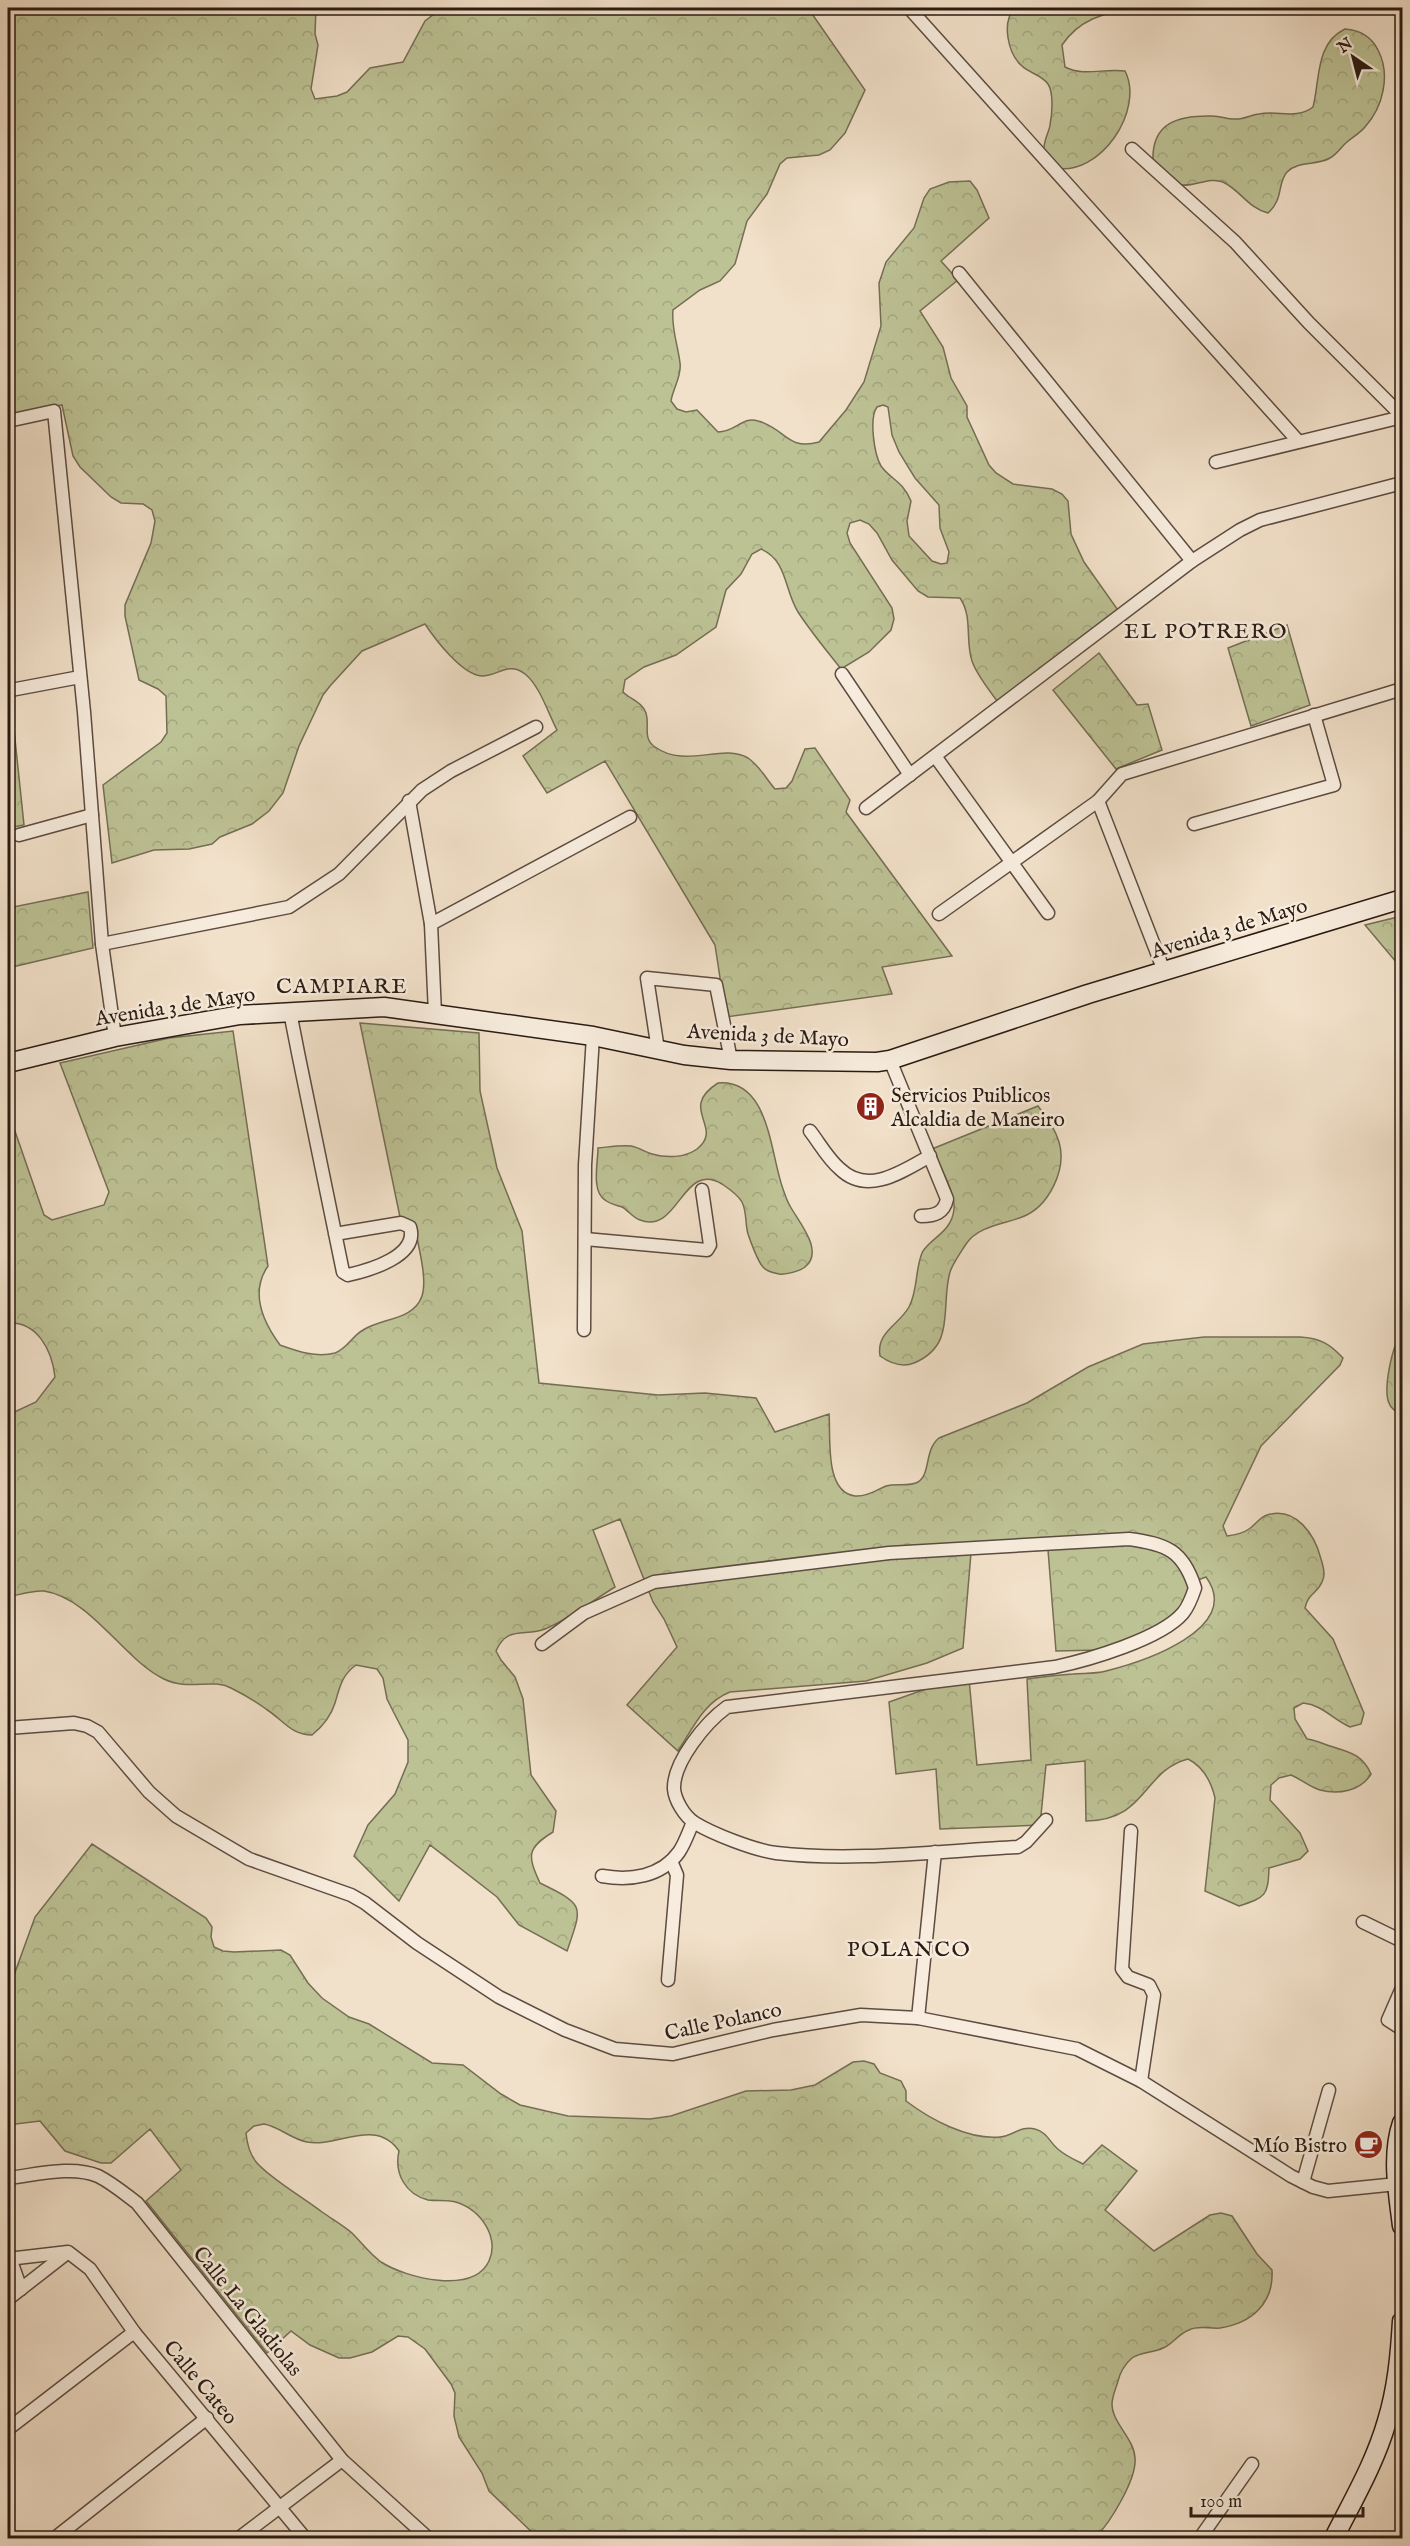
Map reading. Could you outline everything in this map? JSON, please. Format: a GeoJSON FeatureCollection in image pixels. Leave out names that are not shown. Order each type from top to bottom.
{"type":"FeatureCollection","features":[{"type":"Feature","properties":{"kind":"street"},"geometry":{"type":"LineString","coordinates":[[909,8],[1298,441]]}},
{"type":"Feature","properties":{"kind":"street"},"geometry":{"type":"LineString","coordinates":[[1132,149],[1235,242],[1309,323],[1402,416]]}},
{"type":"Feature","properties":{"kind":"street"},"geometry":{"type":"LineString","coordinates":[[959,273],[1192,561]]}},
{"type":"Feature","properties":{"kind":"street"},"geometry":{"type":"LineString","coordinates":[[8,421],[54,411],[80,677],[102,944],[115,1037]]}},
{"type":"Feature","properties":{"kind":"street"},"geometry":{"type":"LineString","coordinates":[[1216,462],[1402,416]]}},
{"type":"Feature","properties":{"kind":"street"},"geometry":{"type":"LineString","coordinates":[[866,808],[1192,561],[1240,530],[1260,520],[1402,483]]}},
{"type":"Feature","properties":{"kind":"street"},"geometry":{"type":"LineString","coordinates":[[842,675],[910,775]]}},
{"type":"Feature","properties":{"kind":"street"},"geometry":{"type":"LineString","coordinates":[[11,690],[80,677]]}},
{"type":"Feature","properties":{"kind":"street"},"geometry":{"type":"LineString","coordinates":[[939,914],[1098,801],[1122,774],[1402,689]]}},
{"type":"Feature","properties":{"kind":"street"},"geometry":{"type":"LineString","coordinates":[[1194,824],[1334,785],[1314,715]]}},
{"type":"Feature","properties":{"kind":"street"},"geometry":{"type":"LineString","coordinates":[[102,944],[289,907],[339,874],[409,801],[451,771],[536,727]]}},
{"type":"Feature","properties":{"kind":"street"},"geometry":{"type":"LineString","coordinates":[[935,756],[1048,913]]}},
{"type":"Feature","properties":{"kind":"street"},"geometry":{"type":"LineString","coordinates":[[409,801],[431,924],[435,1014]]}},
{"type":"Feature","properties":{"kind":"street"},"geometry":{"type":"LineString","coordinates":[[1098,801],[1164,970]]}},
{"type":"Feature","properties":{"kind":"street"},"geometry":{"type":"LineString","coordinates":[[19,835],[92,815]]}},
{"type":"Feature","properties":{"kind":"street"},"geometry":{"type":"LineString","coordinates":[[431,924],[630,817]]}},
{"type":"Feature","properties":{"kind":"street","name":"Avenida 3 de Mayo"},"geometry":{"type":"LineString","coordinates":[[8,1063],[115,1037],[240,1015],[384,1007],[592,1036],[658,1050],[731,1060],[877,1062],[890,1060],[1164,970],[1402,899]]}},
{"type":"Feature","properties":{"kind":"street"},"geometry":{"type":"LineString","coordinates":[[658,1050],[647,978],[716,985],[731,1060]]}},
{"type":"Feature","properties":{"kind":"street"},"geometry":{"type":"LineString","coordinates":[[290,1012],[335,1234],[343,1272],[348,1275],[384,1264],[403,1251],[411,1242],[412,1236],[410,1227],[401,1223],[335,1234]]}},
{"type":"Feature","properties":{"kind":"street"},"geometry":{"type":"LineString","coordinates":[[584,1330],[585,1165],[592,1036]]}},
{"type":"Feature","properties":{"kind":"street"},"geometry":{"type":"LineString","coordinates":[[890,1060],[947,1198],[945,1206],[939,1213],[921,1216]]}},
{"type":"Feature","properties":{"kind":"street"},"geometry":{"type":"LineString","coordinates":[[810,1131],[839,1168],[850,1176],[871,1182],[895,1176],[930,1156]]}},
{"type":"Feature","properties":{"kind":"street"},"geometry":{"type":"LineString","coordinates":[[585,1239],[707,1250],[710,1245],[702,1190]]}},
{"type":"Feature","properties":{"kind":"street"},"geometry":{"type":"LineString","coordinates":[[542,1644],[584,1613],[654,1582],[889,1553],[1129,1539],[1145,1541],[1173,1551],[1190,1571],[1195,1588],[1185,1611],[1178,1618],[1138,1640],[1077,1662],[1055,1667],[727,1707],[711,1719],[699,1733],[674,1778],[674,1796],[693,1822],[742,1843],[774,1853],[848,1855],[1018,1847],[1046,1821]]}},
{"type":"Feature","properties":{"kind":"street","name":"Calle Polanco"},"geometry":{"type":"LineString","coordinates":[[8,1728],[74,1723],[98,1732],[149,1792],[176,1816],[249,1859],[351,1895],[417,1943],[499,1997],[565,2030],[615,2049],[674,2054],[773,2030],[861,2015],[918,2018],[1077,2049],[1141,2081],[1303,2182],[1328,2191],[1397,2184]]}},
{"type":"Feature","properties":{"kind":"street"},"geometry":{"type":"LineString","coordinates":[[602,1876],[623,1879],[650,1875],[671,1861],[680,1851],[693,1822]]}},
{"type":"Feature","properties":{"kind":"street"},"geometry":{"type":"LineString","coordinates":[[1131,1831],[1122,1969],[1128,1977],[1149,1985],[1154,1995],[1141,2081]]}},
{"type":"Feature","properties":{"kind":"street"},"geometry":{"type":"LineString","coordinates":[[918,2018],[935,1852]]}},
{"type":"Feature","properties":{"kind":"street"},"geometry":{"type":"LineString","coordinates":[[668,1980],[677,1875],[671,1861]]}},
{"type":"Feature","properties":{"kind":"street"},"geometry":{"type":"LineString","coordinates":[[1363,1922],[1402,1941]]}},
{"type":"Feature","properties":{"kind":"street"},"geometry":{"type":"LineString","coordinates":[[1402,1988],[1388,2020],[1402,2029]]}},
{"type":"Feature","properties":{"kind":"street"},"geometry":{"type":"LineString","coordinates":[[1303,2182],[1329,2090]]}},
{"type":"Feature","properties":{"kind":"street"},"geometry":{"type":"LineString","coordinates":[[1402,2122],[1398,2142],[1397,2184],[1402,2226]]}},
{"type":"Feature","properties":{"kind":"street","name":"Calle La Gladiolas"},"geometry":{"type":"LineString","coordinates":[[8,2178],[74,2171],[97,2176],[119,2189],[137,2204],[342,2460],[428,2538]]}},
{"type":"Feature","properties":{"kind":"street"},"geometry":{"type":"LineString","coordinates":[[21,2289],[9,2258],[68,2252]]}},
{"type":"Feature","properties":{"kind":"street"},"geometry":{"type":"LineString","coordinates":[[8,2299],[68,2252]]}},
{"type":"Feature","properties":{"kind":"street","name":"Calle Cateo"},"geometry":{"type":"LineString","coordinates":[[68,2252],[90,2269],[134,2332],[305,2538]]}},
{"type":"Feature","properties":{"kind":"street"},"geometry":{"type":"LineString","coordinates":[[1334,2538],[1378,2448],[1387,2422],[1401,2370],[1402,2321]]}},
{"type":"Feature","properties":{"kind":"street"},"geometry":{"type":"LineString","coordinates":[[8,2429],[134,2332]]}},
{"type":"Feature","properties":{"kind":"street"},"geometry":{"type":"LineString","coordinates":[[55,2538],[207,2418]]}},
{"type":"Feature","properties":{"kind":"street"},"geometry":{"type":"LineString","coordinates":[[239,2538],[342,2460]]}},
{"type":"Feature","properties":{"kind":"street"},"geometry":{"type":"LineString","coordinates":[[1200,2538],[1252,2464]]}},
{"type":"Feature","properties":{"kind":"green space"},"geometry":{"type":"Polygon","coordinates":[[[8,8],[316,8],[315,34],[318,45],[311,89],[315,99],[347,92],[370,68],[403,62],[425,21],[442,8],[808,8],[865,90],[845,133],[830,150],[819,155],[787,158],[780,164],[767,194],[747,221],[735,264],[720,281],[700,290],[673,310],[680,368],[671,401],[677,409],[686,412],[697,410],[718,432],[730,430],[743,422],[752,420],[767,424],[800,444],[819,442],[846,410],[864,382],[881,326],[879,283],[886,262],[914,228],[924,198],[930,189],[949,182],[970,181],[977,190],[989,218],[941,261],[958,280],[920,311],[943,347],[951,378],[967,406],[967,417],[989,465],[996,473],[1013,484],[1052,489],[1062,494],[1068,501],[1071,534],[1084,562],[1120,613],[1000,705],[974,667],[970,653],[968,621],[960,598],[928,597],[918,591],[892,560],[877,533],[869,524],[860,520],[850,523],[847,533],[850,543],[892,608],[894,619],[891,630],[869,652],[841,669],[798,612],[781,568],[770,554],[761,549],[752,554],[741,574],[726,590],[716,627],[676,655],[644,667],[625,680],[623,692],[639,704],[646,713],[649,740],[655,747],[667,753],[679,756],[738,754],[752,761],[775,789],[786,788],[792,781],[805,749],[815,748],[850,800],[846,812],[952,956],[882,967],[892,994],[726,1017],[715,945],[605,761],[547,793],[523,756],[557,730],[535,685],[519,670],[509,669],[482,676],[466,670],[450,655],[425,624],[362,651],[330,686],[323,695],[299,746],[283,793],[269,811],[252,824],[220,837],[212,844],[189,849],[154,850],[112,863],[103,785],[161,742],[167,733],[166,696],[158,689],[139,680],[125,616],[125,605],[151,543],[155,521],[152,510],[143,504],[121,503],[111,497],[80,467],[73,456],[62,405],[8,417],[8,8]],[[883,405],[877,407],[873,419],[873,436],[878,460],[904,489],[911,501],[907,521],[909,536],[932,561],[947,563],[949,552],[940,528],[939,505],[915,478],[899,452],[892,435],[888,407],[883,405]]]}},
{"type":"Feature","properties":{"kind":"green space"},"geometry":{"type":"Polygon","coordinates":[[[1015,8],[1169,8],[1156,12],[1122,11],[1102,15],[1076,30],[1062,45],[1065,67],[1087,72],[1125,71],[1130,87],[1129,104],[1124,121],[1102,152],[1088,162],[1072,168],[1055,168],[1046,153],[1044,145],[1052,104],[1050,88],[1039,76],[1017,61],[1013,54],[1007,29],[1008,21],[1015,8]]]}},
{"type":"Feature","properties":{"kind":"green space"},"geometry":{"type":"Polygon","coordinates":[[[1345,29],[1360,32],[1368,37],[1375,45],[1382,60],[1383,90],[1376,110],[1363,129],[1332,156],[1319,162],[1302,164],[1287,172],[1276,202],[1268,213],[1249,203],[1223,182],[1212,180],[1188,185],[1177,184],[1167,178],[1153,162],[1157,138],[1162,130],[1179,120],[1201,116],[1233,119],[1266,113],[1293,114],[1313,107],[1320,63],[1328,43],[1345,29]]]}},
{"type":"Feature","properties":{"kind":"green space"},"geometry":{"type":"Polygon","coordinates":[[[1287,625],[1310,705],[1251,726],[1228,648],[1287,625]]]}},
{"type":"Feature","properties":{"kind":"green space"},"geometry":{"type":"Polygon","coordinates":[[[1099,653],[1137,705],[1148,704],[1162,750],[1116,769],[1053,690],[1099,653]]]}},
{"type":"Feature","properties":{"kind":"green space"},"geometry":{"type":"Polygon","coordinates":[[[11,701],[24,825],[8,828],[8,702],[11,701]]]}},
{"type":"Feature","properties":{"kind":"green space"},"geometry":{"type":"Polygon","coordinates":[[[88,892],[93,948],[8,968],[8,908],[88,892]]]}},
{"type":"Feature","properties":{"kind":"green space"},"geometry":{"type":"Polygon","coordinates":[[[1402,916],[1402,969],[1365,925],[1402,916]]]}},
{"type":"Feature","properties":{"kind":"green space"},"geometry":{"type":"Polygon","coordinates":[[[360,1023],[479,1033],[480,1091],[497,1168],[522,1231],[539,1383],[658,1395],[705,1393],[756,1398],[775,1432],[829,1414],[831,1462],[834,1474],[838,1485],[845,1492],[855,1496],[886,1486],[918,1482],[925,1473],[931,1449],[939,1438],[1027,1403],[1088,1367],[1143,1344],[1204,1337],[1300,1337],[1319,1340],[1329,1345],[1343,1358],[1340,1365],[1261,1446],[1223,1526],[1227,1536],[1233,1535],[1246,1531],[1262,1517],[1277,1513],[1295,1519],[1309,1532],[1318,1550],[1324,1576],[1320,1586],[1308,1599],[1305,1608],[1333,1639],[1364,1713],[1361,1724],[1350,1727],[1322,1709],[1303,1703],[1294,1708],[1295,1719],[1307,1739],[1343,1750],[1359,1758],[1371,1774],[1367,1780],[1355,1788],[1341,1792],[1320,1790],[1291,1775],[1279,1778],[1271,1785],[1270,1800],[1300,1833],[1308,1851],[1300,1859],[1269,1868],[1268,1884],[1264,1894],[1239,1906],[1205,1891],[1215,1798],[1206,1775],[1188,1759],[1173,1765],[1161,1774],[1122,1813],[1106,1819],[1086,1821],[1085,1761],[1046,1765],[1040,1825],[940,1829],[936,1769],[896,1774],[889,1702],[943,1683],[969,1679],[977,1765],[1031,1760],[1027,1679],[1102,1672],[1142,1660],[1184,1640],[1201,1627],[1211,1612],[1214,1596],[1206,1577],[1195,1581],[1179,1611],[1162,1627],[1099,1650],[1056,1651],[1048,1550],[971,1553],[963,1648],[927,1663],[866,1681],[730,1692],[721,1696],[706,1709],[678,1751],[627,1705],[677,1647],[653,1602],[620,1519],[593,1530],[615,1587],[554,1625],[505,1638],[496,1651],[515,1677],[523,1699],[531,1775],[556,1811],[553,1832],[534,1848],[532,1859],[540,1883],[565,1896],[573,1902],[576,1908],[576,1924],[567,1951],[519,1925],[497,1897],[430,1845],[399,1901],[354,1856],[368,1825],[395,1794],[408,1762],[408,1740],[387,1699],[383,1678],[377,1669],[356,1665],[351,1669],[342,1682],[326,1721],[312,1735],[305,1734],[293,1730],[262,1706],[224,1685],[182,1684],[164,1679],[135,1658],[92,1617],[61,1596],[39,1591],[8,1597],[8,1415],[36,1402],[55,1377],[46,1348],[35,1332],[18,1324],[8,1323],[8,1111],[44,1215],[52,1220],[104,1205],[109,1192],[60,1063],[169,1038],[233,1031],[268,1266],[260,1286],[259,1296],[264,1317],[280,1345],[314,1354],[335,1353],[343,1349],[363,1330],[412,1310],[418,1304],[424,1288],[414,1222],[401,1222],[360,1023]]]}},
{"type":"Feature","properties":{"kind":"green space"},"geometry":{"type":"Polygon","coordinates":[[[718,1083],[735,1085],[748,1093],[758,1106],[765,1121],[785,1196],[811,1245],[810,1260],[800,1270],[779,1274],[763,1267],[748,1234],[742,1202],[722,1184],[709,1179],[698,1182],[664,1217],[653,1222],[637,1219],[622,1207],[605,1200],[598,1190],[596,1176],[598,1148],[631,1146],[652,1154],[669,1157],[681,1156],[697,1149],[704,1141],[706,1133],[701,1101],[706,1092],[718,1083]]]}},
{"type":"Feature","properties":{"kind":"green space"},"geometry":{"type":"Polygon","coordinates":[[[1038,1106],[1055,1132],[1061,1153],[1058,1175],[1048,1196],[1032,1212],[984,1229],[966,1244],[950,1272],[942,1336],[927,1355],[914,1363],[905,1365],[884,1359],[880,1356],[881,1341],[909,1307],[914,1294],[922,1253],[945,1230],[954,1209],[952,1195],[932,1149],[1038,1106]]]}},
{"type":"Feature","properties":{"kind":"green space"},"geometry":{"type":"Polygon","coordinates":[[[1402,1335],[1402,1415],[1390,1405],[1387,1388],[1392,1357],[1402,1335]]]}},
{"type":"Feature","properties":{"kind":"green space"},"geometry":{"type":"Polygon","coordinates":[[[92,1844],[206,1918],[212,1927],[211,1937],[214,1947],[234,1952],[281,1950],[290,1955],[308,1983],[322,1998],[349,2017],[369,2024],[432,2063],[463,2065],[501,2094],[520,2105],[568,2116],[650,2119],[671,2116],[746,2091],[791,2090],[815,2085],[853,2062],[864,2061],[874,2064],[880,2073],[901,2081],[906,2091],[906,2101],[939,2122],[963,2132],[1000,2137],[1025,2128],[1039,2130],[1062,2152],[1083,2164],[1102,2145],[1137,2171],[1105,2210],[1154,2251],[1210,2215],[1221,2213],[1232,2216],[1257,2254],[1272,2270],[1272,2282],[1265,2302],[1251,2316],[1220,2328],[1193,2329],[1163,2348],[1132,2358],[1125,2366],[1113,2395],[1112,2404],[1115,2418],[1134,2451],[1134,2467],[1132,2477],[1121,2500],[1095,2538],[1054,2538],[1044,2533],[1034,2538],[538,2538],[489,2491],[482,2473],[459,2437],[454,2416],[455,2393],[451,2384],[425,2349],[408,2337],[398,2336],[372,2352],[350,2358],[339,2358],[310,2345],[291,2331],[267,2353],[146,2201],[181,2170],[150,2129],[111,2163],[101,2163],[65,2151],[40,2121],[8,2125],[8,2017],[12,2010],[13,1978],[35,1917],[92,1844]],[[264,2124],[254,2126],[246,2133],[249,2149],[257,2163],[279,2182],[349,2230],[381,2262],[422,2278],[454,2280],[469,2278],[481,2271],[489,2261],[492,2241],[484,2222],[477,2214],[460,2203],[428,2200],[407,2188],[398,2167],[399,2151],[390,2141],[379,2136],[368,2135],[319,2143],[307,2142],[264,2124]]]}},
{"type":"Feature","properties":{"kind":"place","name":"Servicios Puiblicos Alcaldia de Maneiro"},"geometry":{"type":"Point","coordinates":[870,1107]}},
{"type":"Feature","properties":{"kind":"place","name":"Mío Bistro"},"geometry":{"type":"Point","coordinates":[1368,2145]}},
{"type":"Feature","properties":{"kind":"district","name":"EL POTRERO"},"geometry":{"type":"Point","coordinates":[1206,630]}},
{"type":"Feature","properties":{"kind":"district","name":"CAMPIARE"},"geometry":{"type":"Point","coordinates":[342,985]}},
{"type":"Feature","properties":{"kind":"district","name":"POLANCO"},"geometry":{"type":"Point","coordinates":[909,1948]}}]}
